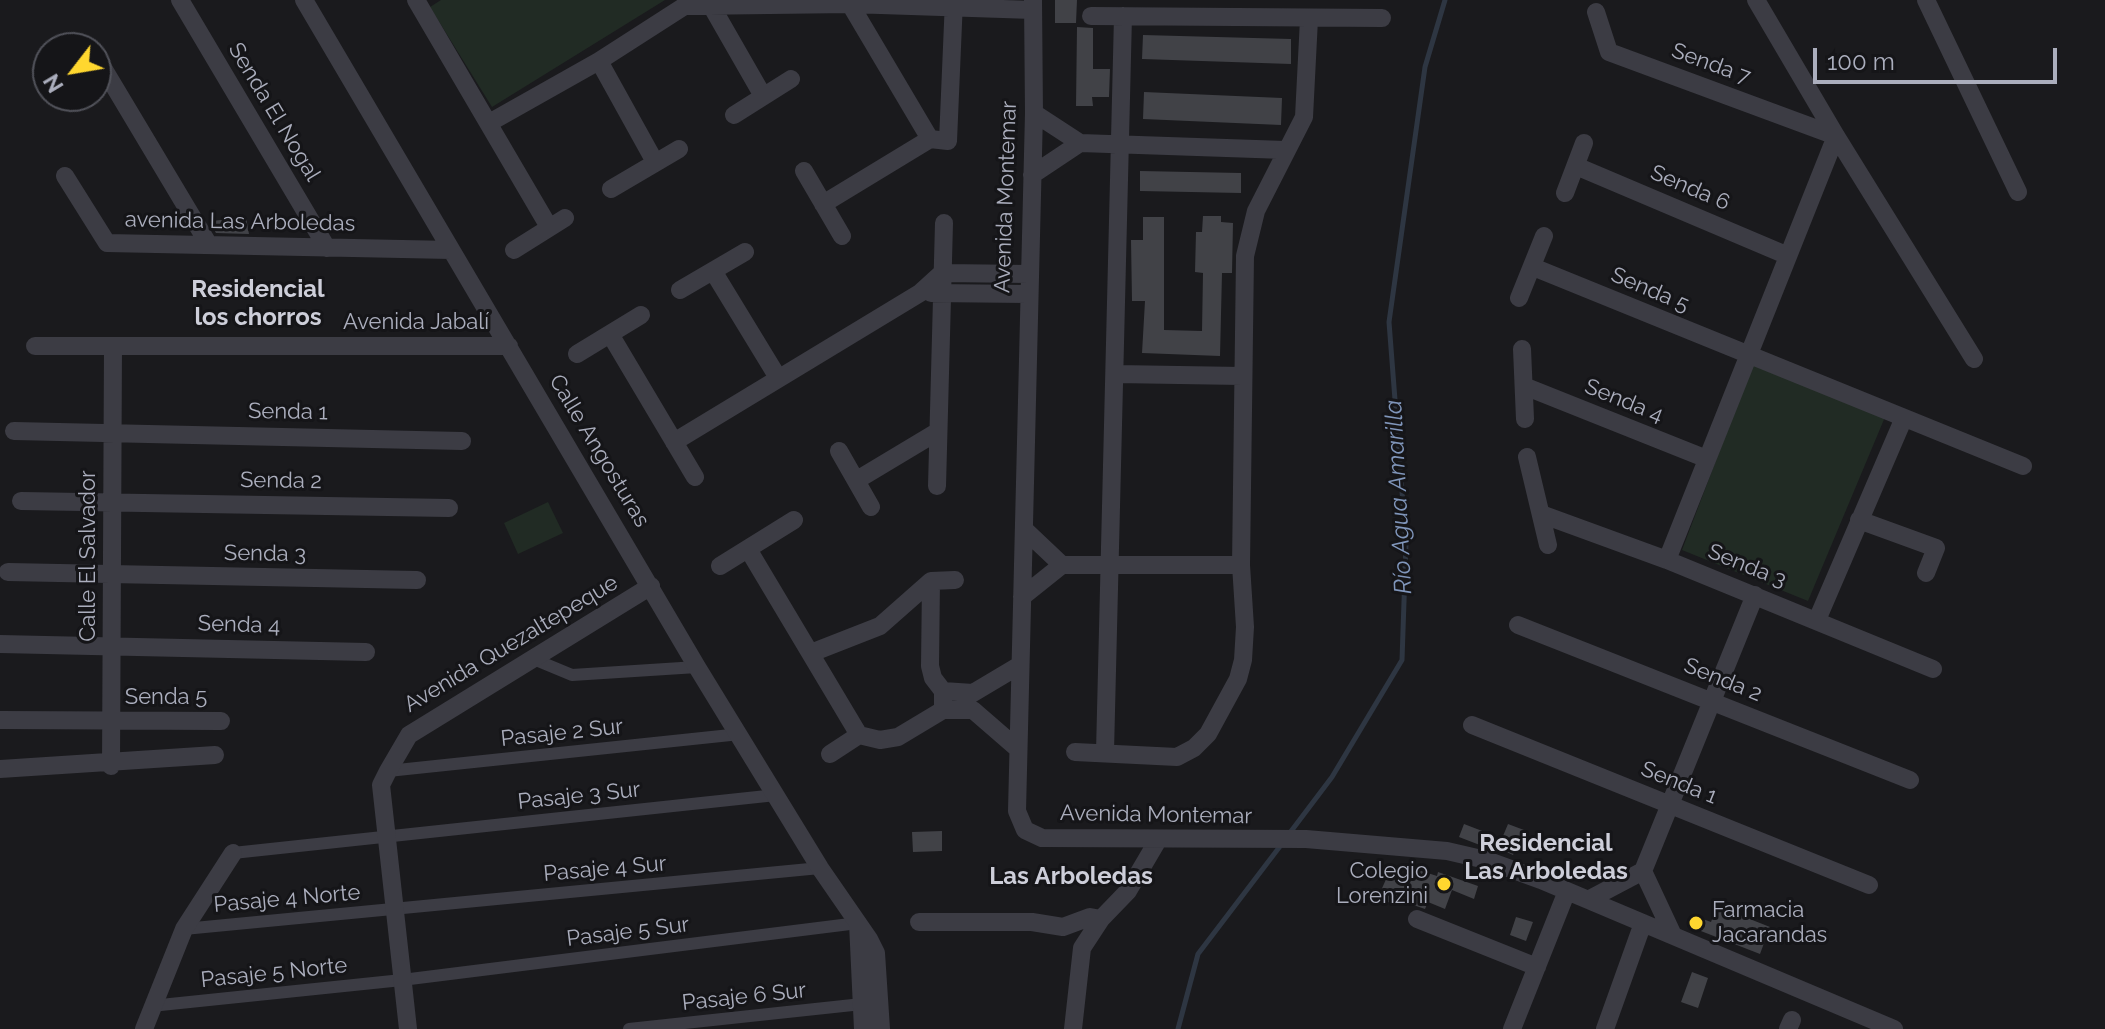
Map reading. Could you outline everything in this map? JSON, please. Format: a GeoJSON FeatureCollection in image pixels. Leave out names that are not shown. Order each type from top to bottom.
{"type":"FeatureCollection","features":[{"type":"Feature","properties":{"kind":"street","name":"Senda El Nogal"},"geometry":{"type":"LineString","coordinates":[[180,0],[327,248]]}},
{"type":"Feature","properties":{"kind":"street","name":"Calle Angosturas"},"geometry":{"type":"LineString","coordinates":[[304,0],[697,667],[876,953],[881,1029]]}},
{"type":"Feature","properties":{"kind":"street"},"geometry":{"type":"LineString","coordinates":[[416,0],[489,123],[557,223],[514,250]]}},
{"type":"Feature","properties":{"kind":"street"},"geometry":{"type":"LineString","coordinates":[[1756,0],[1974,359]]}},
{"type":"Feature","properties":{"kind":"street"},"geometry":{"type":"LineString","coordinates":[[1926,0],[2018,192]]}},
{"type":"Feature","properties":{"kind":"street"},"geometry":{"type":"LineString","coordinates":[[489,123],[700,2],[1033,5]]}},
{"type":"Feature","properties":{"kind":"street"},"geometry":{"type":"LineString","coordinates":[[700,2],[763,96]]}},
{"type":"Feature","properties":{"kind":"street"},"geometry":{"type":"LineString","coordinates":[[942,147],[954,2]]}},
{"type":"Feature","properties":{"kind":"street"},"geometry":{"type":"LineString","coordinates":[[850,4],[942,147]]}},
{"type":"Feature","properties":{"kind":"street","name":"Avenida Montemar"},"geometry":{"type":"LineString","coordinates":[[1033,5],[1034,113],[1027,294],[1025,530],[1017,811],[1025,830],[1033,836],[1158,840],[1306,839],[1447,851],[1486,860],[1567,891],[1894,1029]]}},
{"type":"Feature","properties":{"kind":"street","name":"Senda 7"},"geometry":{"type":"LineString","coordinates":[[1596,12],[1609,52],[1836,136]]}},
{"type":"Feature","properties":{"kind":"street"},"geometry":{"type":"LineString","coordinates":[[1091,16],[1382,18]]}},
{"type":"Feature","properties":{"kind":"street"},"geometry":{"type":"LineString","coordinates":[[1105,752],[1123,16]]}},
{"type":"Feature","properties":{"kind":"street"},"geometry":{"type":"LineString","coordinates":[[1075,752],[1177,757],[1194,748],[1208,734],[1230,698],[1243,660],[1242,376],[1248,232],[1285,150],[1300,130],[1304,117],[1309,19]]}},
{"type":"Feature","properties":{"kind":"street"},"geometry":{"type":"LineString","coordinates":[[599,61],[655,162]]}},
{"type":"Feature","properties":{"kind":"street"},"geometry":{"type":"LineString","coordinates":[[734,115],[791,79]]}},
{"type":"Feature","properties":{"kind":"street"},"geometry":{"type":"LineString","coordinates":[[112,83],[209,245]]}},
{"type":"Feature","properties":{"kind":"street"},"geometry":{"type":"LineString","coordinates":[[1034,113],[1080,143],[1285,150]]}},
{"type":"Feature","properties":{"kind":"street"},"geometry":{"type":"LineString","coordinates":[[1667,560],[1836,136]]}},
{"type":"Feature","properties":{"kind":"street"},"geometry":{"type":"LineString","coordinates":[[1032,175],[1080,143]]}},
{"type":"Feature","properties":{"kind":"street"},"geometry":{"type":"LineString","coordinates":[[1565,193],[1584,143]]}},
{"type":"Feature","properties":{"kind":"street"},"geometry":{"type":"LineString","coordinates":[[823,204],[942,147]]}},
{"type":"Feature","properties":{"kind":"street"},"geometry":{"type":"LineString","coordinates":[[611,189],[679,149]]}},
{"type":"Feature","properties":{"kind":"street","name":"Senda 6"},"geometry":{"type":"LineString","coordinates":[[1576,166],[1786,255]]}},
{"type":"Feature","properties":{"kind":"street"},"geometry":{"type":"LineString","coordinates":[[804,171],[842,236]]}},
{"type":"Feature","properties":{"kind":"street","name":"avenida Las Arboledas"},"geometry":{"type":"LineString","coordinates":[[65,176],[107,243],[451,250]]}},
{"type":"Feature","properties":{"kind":"street"},"geometry":{"type":"LineString","coordinates":[[937,486],[944,223]]}},
{"type":"Feature","properties":{"kind":"street"},"geometry":{"type":"LineString","coordinates":[[1519,298],[1544,236]]}},
{"type":"Feature","properties":{"kind":"street"},"geometry":{"type":"LineString","coordinates":[[680,290],[745,252]]}},
{"type":"Feature","properties":{"kind":"street","name":"Senda 5"},"geometry":{"type":"LineString","coordinates":[[1533,267],[1903,420],[2023,466]]}},
{"type":"Feature","properties":{"kind":"street"},"geometry":{"type":"LineString","coordinates":[[713,271],[777,376]]}},
{"type":"Feature","properties":{"kind":"street"},"geometry":{"type":"LineString","coordinates":[[674,442],[777,376],[920,293],[942,273],[1029,274]]}},
{"type":"Feature","properties":{"kind":"street"},"geometry":{"type":"LineString","coordinates":[[920,293],[1027,294]]}},
{"type":"Feature","properties":{"kind":"street"},"geometry":{"type":"LineString","coordinates":[[577,354],[641,315]]}},
{"type":"Feature","properties":{"kind":"street"},"geometry":{"type":"LineString","coordinates":[[610,334],[695,477]]}},
{"type":"Feature","properties":{"kind":"street","name":"Avenida Jabalí"},"geometry":{"type":"LineString","coordinates":[[35,346],[509,346]]}},
{"type":"Feature","properties":{"kind":"street","name":"Calle El Salvador"},"geometry":{"type":"LineString","coordinates":[[111,763],[113,346]]}},
{"type":"Feature","properties":{"kind":"street"},"geometry":{"type":"LineString","coordinates":[[1522,349],[1525,419]]}},
{"type":"Feature","properties":{"kind":"street"},"geometry":{"type":"LineString","coordinates":[[1116,374],[1242,376]]}},
{"type":"Feature","properties":{"kind":"street","name":"Senda 4"},"geometry":{"type":"LineString","coordinates":[[1524,386],[1707,459]]}},
{"type":"Feature","properties":{"kind":"street"},"geometry":{"type":"LineString","coordinates":[[1817,620],[1903,420]]}},
{"type":"Feature","properties":{"kind":"street","name":"Senda 1"},"geometry":{"type":"LineString","coordinates":[[14,431],[462,441]]}},
{"type":"Feature","properties":{"kind":"street"},"geometry":{"type":"LineString","coordinates":[[857,480],[937,432]]}},
{"type":"Feature","properties":{"kind":"street"},"geometry":{"type":"LineString","coordinates":[[839,451],[871,507]]}},
{"type":"Feature","properties":{"kind":"street"},"geometry":{"type":"LineString","coordinates":[[1527,457],[1548,545]]}},
{"type":"Feature","properties":{"kind":"street","name":"Senda 2"},"geometry":{"type":"LineString","coordinates":[[21,501],[449,508]]}},
{"type":"Feature","properties":{"kind":"street","name":"Senda 3"},"geometry":{"type":"LineString","coordinates":[[1541,514],[1667,560],[1933,669]]}},
{"type":"Feature","properties":{"kind":"street"},"geometry":{"type":"LineString","coordinates":[[720,566],[794,520]]}},
{"type":"Feature","properties":{"kind":"street"},"geometry":{"type":"LineString","coordinates":[[1859,520],[1936,548],[1926,573]]}},
{"type":"Feature","properties":{"kind":"street"},"geometry":{"type":"LineString","coordinates":[[1025,530],[1062,565]]}},
{"type":"Feature","properties":{"kind":"street"},"geometry":{"type":"LineString","coordinates":[[748,549],[859,735],[880,740],[898,737],[943,701],[973,693],[1020,665]]}},
{"type":"Feature","properties":{"kind":"street"},"geometry":{"type":"LineString","coordinates":[[1022,597],[1062,565],[1241,565]]}},
{"type":"Feature","properties":{"kind":"street","name":"Senda 3"},"geometry":{"type":"LineString","coordinates":[[8,572],[417,580]]}},
{"type":"Feature","properties":{"kind":"street"},"geometry":{"type":"LineString","coordinates":[[811,653],[880,626],[931,581],[955,580]]}},
{"type":"Feature","properties":{"kind":"street"},"geometry":{"type":"LineString","coordinates":[[931,581],[930,666],[943,701],[973,710],[1018,749]]}},
{"type":"Feature","properties":{"kind":"street","name":"Avenida Quezaltepeque"},"geometry":{"type":"LineString","coordinates":[[408,1029],[381,785],[388,771],[409,735],[651,586]]}},
{"type":"Feature","properties":{"kind":"street"},"geometry":{"type":"LineString","coordinates":[[1588,900],[1643,871],[1755,595]]}},
{"type":"Feature","properties":{"kind":"street","name":"Senda 2"},"geometry":{"type":"LineString","coordinates":[[1518,625],[1910,780]]}},
{"type":"Feature","properties":{"kind":"street","name":"Senda 4"},"geometry":{"type":"LineString","coordinates":[[0,644],[366,652]]}},
{"type":"Feature","properties":{"kind":"street"},"geometry":{"type":"LineString","coordinates":[[531,658],[572,675],[697,667]]}},
{"type":"Feature","properties":{"kind":"street"},"geometry":{"type":"LineString","coordinates":[[988,721],[985,699],[990,683]]}},
{"type":"Feature","properties":{"kind":"street","name":"Senda 5"},"geometry":{"type":"LineString","coordinates":[[0,720],[221,721]]}},
{"type":"Feature","properties":{"kind":"street","name":"Senda 1"},"geometry":{"type":"LineString","coordinates":[[1472,725],[1869,885]]}},
{"type":"Feature","properties":{"kind":"street","name":"Pasaje 2 Sur"},"geometry":{"type":"LineString","coordinates":[[388,771],[740,734]]}},
{"type":"Feature","properties":{"kind":"street"},"geometry":{"type":"LineString","coordinates":[[830,754],[859,735]]}},
{"type":"Feature","properties":{"kind":"street"},"geometry":{"type":"LineString","coordinates":[[0,769],[215,755]]}},
{"type":"Feature","properties":{"kind":"street","name":"Pasaje 3 Sur"},"geometry":{"type":"LineString","coordinates":[[233,853],[776,795]]}},
{"type":"Feature","properties":{"kind":"street"},"geometry":{"type":"LineString","coordinates":[[1073,1029],[1082,948],[1101,919],[1128,891],[1158,840]]}},
{"type":"Feature","properties":{"kind":"street"},"geometry":{"type":"LineString","coordinates":[[144,1029],[184,929],[233,853]]}},
{"type":"Feature","properties":{"kind":"street","name":"Pasaje 4 Sur"},"geometry":{"type":"LineString","coordinates":[[394,909],[820,868]]}},
{"type":"Feature","properties":{"kind":"street"},"geometry":{"type":"LineString","coordinates":[[1643,871],[1672,933]]}},
{"type":"Feature","properties":{"kind":"street"},"geometry":{"type":"LineString","coordinates":[[1512,1029],[1567,891]]}},
{"type":"Feature","properties":{"kind":"street","name":"Pasaje 4 Norte"},"geometry":{"type":"LineString","coordinates":[[184,929],[394,909]]}},
{"type":"Feature","properties":{"kind":"street"},"geometry":{"type":"LineString","coordinates":[[919,922],[1032,922],[1063,927],[1090,917],[1101,919]]}},
{"type":"Feature","properties":{"kind":"street"},"geometry":{"type":"LineString","coordinates":[[1417,919],[1537,967]]}},
{"type":"Feature","properties":{"kind":"street"},"geometry":{"type":"LineString","coordinates":[[858,923],[863,1029]]}},
{"type":"Feature","properties":{"kind":"street","name":"Pasaje 5 Sur"},"geometry":{"type":"LineString","coordinates":[[402,980],[858,923]]}},
{"type":"Feature","properties":{"kind":"street"},"geometry":{"type":"LineString","coordinates":[[1605,1029],[1643,923]]}},
{"type":"Feature","properties":{"kind":"street"},"geometry":{"type":"LineString","coordinates":[[1063,927],[1073,946],[1082,948]]}},
{"type":"Feature","properties":{"kind":"street","name":"Pasaje 5 Norte"},"geometry":{"type":"LineString","coordinates":[[151,1006],[402,980]]}},
{"type":"Feature","properties":{"kind":"street","name":"Pasaje 6 Sur"},"geometry":{"type":"LineString","coordinates":[[629,1029],[862,1004]]}},
{"type":"Feature","properties":{"kind":"shaded area"},"geometry":{"type":"Polygon","coordinates":[[[441,0],[665,0],[492,107],[430,7],[441,0]]]}},
{"type":"Feature","properties":{"kind":"shaded area"},"geometry":{"type":"Polygon","coordinates":[[[1753,363],[1885,417],[1808,601],[1682,550],[1753,363]]]}},
{"type":"Feature","properties":{"kind":"shaded area"},"geometry":{"type":"Polygon","coordinates":[[[548,502],[563,533],[518,554],[504,523],[548,502]]]}},
{"type":"Feature","properties":{"kind":"building"},"geometry":{"type":"Polygon","coordinates":[[[1055,0],[1077,0],[1076,23],[1055,23],[1055,0]]]}},
{"type":"Feature","properties":{"kind":"building"},"geometry":{"type":"Polygon","coordinates":[[[1077,27],[1093,28],[1093,69],[1110,69],[1109,97],[1092,97],[1093,106],[1076,106],[1077,27]]]}},
{"type":"Feature","properties":{"kind":"building"},"geometry":{"type":"Polygon","coordinates":[[[1143,35],[1291,39],[1291,64],[1142,59],[1143,35]]]}},
{"type":"Feature","properties":{"kind":"building"},"geometry":{"type":"Polygon","coordinates":[[[1144,92],[1282,98],[1281,125],[1143,119],[1144,92]]]}},
{"type":"Feature","properties":{"kind":"building"},"geometry":{"type":"Polygon","coordinates":[[[1140,171],[1241,173],[1241,193],[1140,191],[1140,171]]]}},
{"type":"Feature","properties":{"kind":"building"},"geometry":{"type":"Polygon","coordinates":[[[1203,216],[1221,216],[1221,222],[1233,223],[1232,273],[1222,273],[1220,356],[1142,353],[1145,301],[1132,301],[1131,240],[1143,240],[1143,217],[1164,217],[1164,330],[1202,331],[1203,273],[1195,272],[1196,232],[1202,232],[1203,216]]]}},
{"type":"Feature","properties":{"kind":"building"},"geometry":{"type":"Polygon","coordinates":[[[246,217],[249,234],[216,233],[213,228],[212,221],[246,217]]]}},
{"type":"Feature","properties":{"kind":"building"},"geometry":{"type":"Polygon","coordinates":[[[1464,824],[1490,834],[1485,847],[1459,837],[1464,824]]]}},
{"type":"Feature","properties":{"kind":"building"},"geometry":{"type":"Polygon","coordinates":[[[1508,824],[1524,830],[1513,855],[1498,848],[1508,824]]]}},
{"type":"Feature","properties":{"kind":"building"},"geometry":{"type":"Polygon","coordinates":[[[942,831],[942,851],[913,852],[912,832],[942,831]]]}},
{"type":"Feature","properties":{"kind":"building"},"geometry":{"type":"Polygon","coordinates":[[[1409,867],[1437,876],[1438,872],[1478,886],[1474,899],[1452,890],[1445,909],[1428,902],[1425,909],[1393,898],[1390,903],[1378,897],[1388,875],[1403,882],[1409,867]]]}},
{"type":"Feature","properties":{"kind":"building"},"geometry":{"type":"Polygon","coordinates":[[[1717,906],[1770,927],[1760,954],[1688,926],[1692,915],[1711,922],[1717,906]]]}},
{"type":"Feature","properties":{"kind":"building"},"geometry":{"type":"Polygon","coordinates":[[[1516,917],[1533,922],[1526,941],[1510,935],[1516,917]]]}},
{"type":"Feature","properties":{"kind":"building"},"geometry":{"type":"Polygon","coordinates":[[[1692,972],[1708,978],[1698,1008],[1681,1002],[1692,972]]]}},
{"type":"Feature","properties":{"kind":"waterway","name":"Río Agua Amarilla"},"geometry":{"type":"LineString","coordinates":[[1289,834],[1332,777],[1402,660],[1406,543],[1389,322],[1425,67],[1445,0]]}},
{"type":"Feature","properties":{"kind":"waterway","name":"Río Agua Amarilla"},"geometry":{"type":"LineString","coordinates":[[1178,1029],[1198,954],[1281,845]]}},
{"type":"Feature","properties":{"kind":"place","name":"Colegio Lorenzini"},"geometry":{"type":"Point","coordinates":[1444,884]}},
{"type":"Feature","properties":{"kind":"place","name":"Farmacia Jacarandas"},"geometry":{"type":"Point","coordinates":[1696,923]}},
{"type":"Feature","properties":{"kind":"district","name":"Residencial los chorros"},"geometry":{"type":"Point","coordinates":[258,304]}},
{"type":"Feature","properties":{"kind":"district","name":"Residencial Las Arboledas"},"geometry":{"type":"Point","coordinates":[1546,858]}},
{"type":"Feature","properties":{"kind":"district","name":"Las Arboledas"},"geometry":{"type":"Point","coordinates":[1071,877]}}]}
